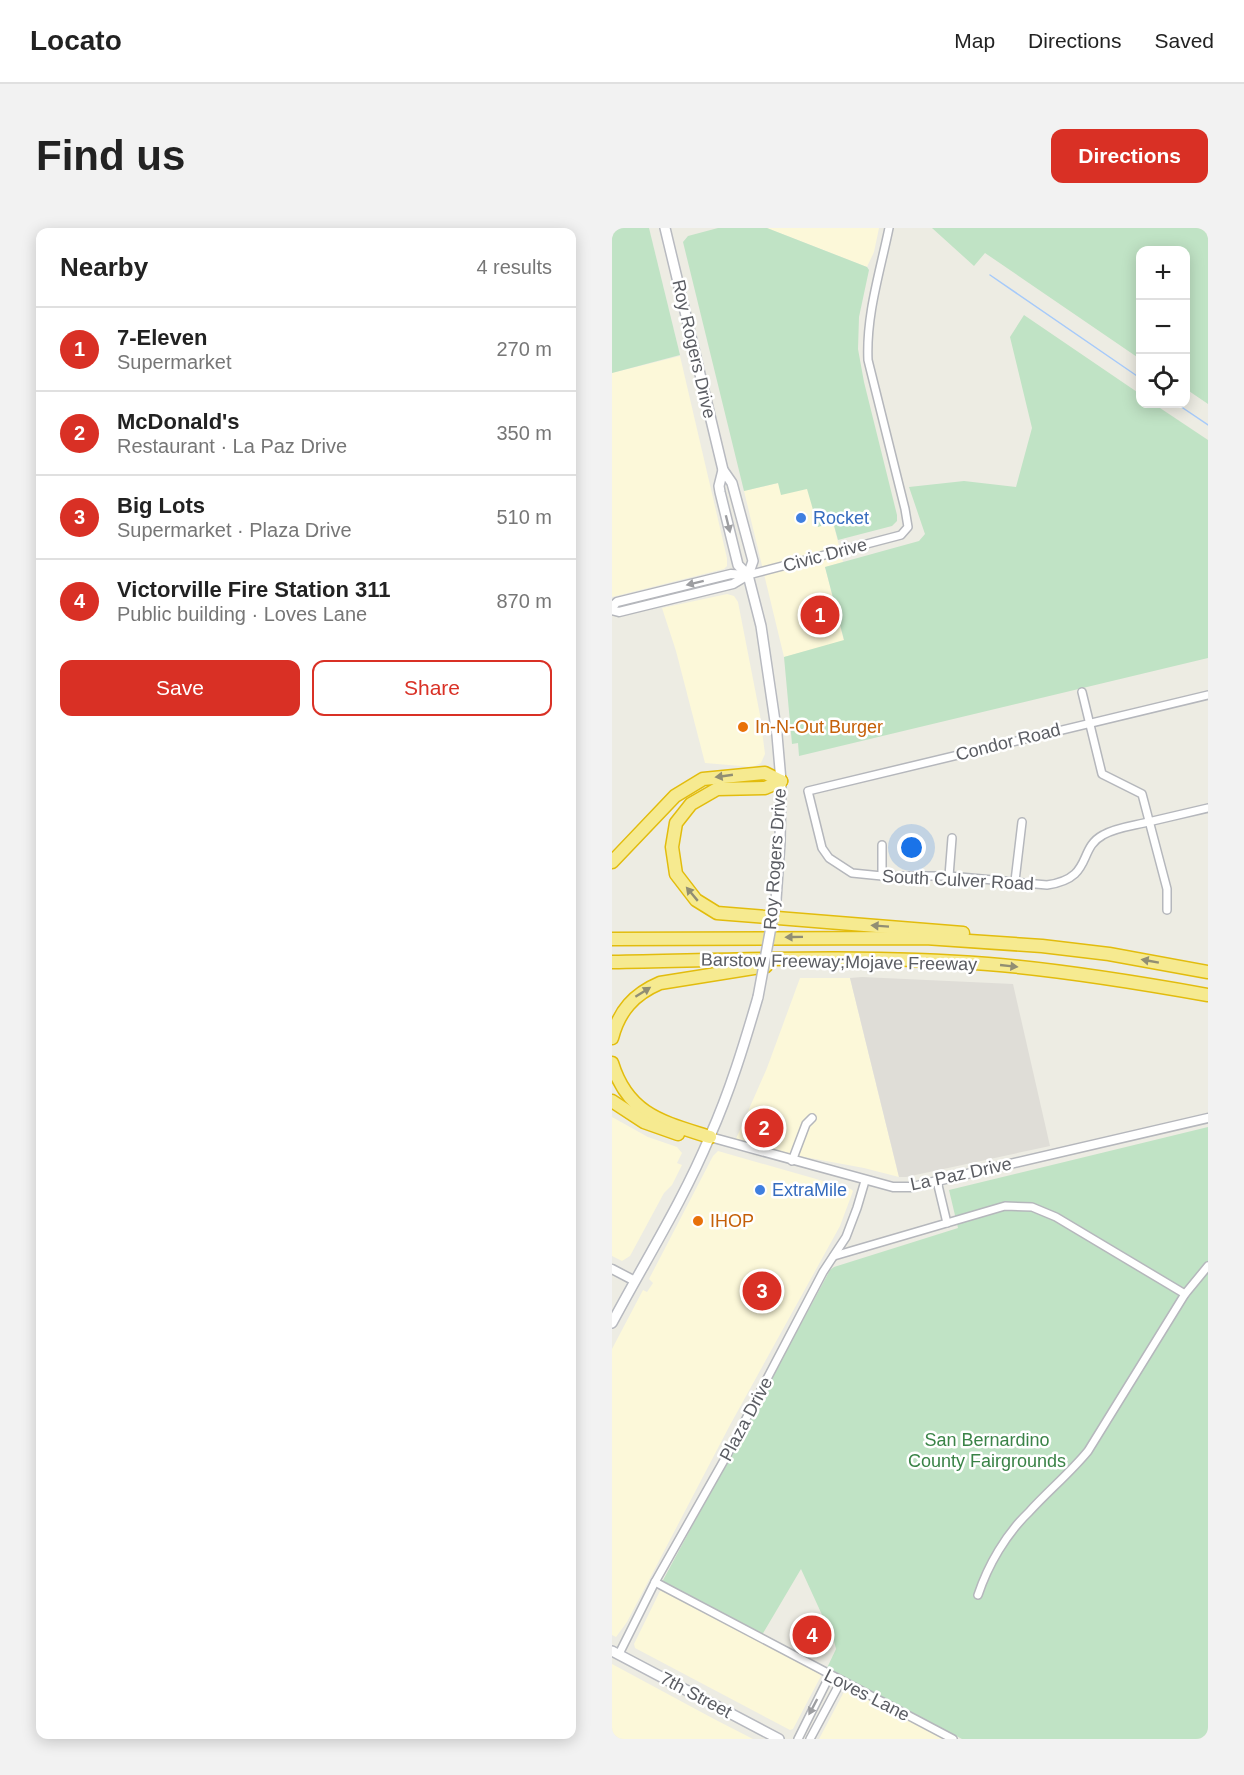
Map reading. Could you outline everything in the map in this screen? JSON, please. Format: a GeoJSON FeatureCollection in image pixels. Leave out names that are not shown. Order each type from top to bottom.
{"type":"FeatureCollection","features":[{"type":"Feature","properties":{"kind":"highway"},"geometry":{"type":"LineString","coordinates":[[612,862],[675,796],[703,779],[765,773],[781,781]]}},
{"type":"Feature","properties":{"kind":"highway"},"geometry":{"type":"LineString","coordinates":[[781,781],[765,788],[717,789],[691,804],[676,823],[672,847],[676,874],[696,900],[717,913],[1010,937],[1041,946]]}},
{"type":"Feature","properties":{"kind":"highway","name":"Barstow Freeway;Mojave Freeway"},"geometry":{"type":"LineString","coordinates":[[612,939],[925,938],[1041,946],[1109,954],[1208,972]]}},
{"type":"Feature","properties":{"kind":"highway"},"geometry":{"type":"LineString","coordinates":[[612,1038],[616,1023],[630,1001],[645,989],[660,983],[804,960]]}},
{"type":"Feature","properties":{"kind":"highway","name":"Barstow Freeway;Mojave Freeway"},"geometry":{"type":"LineString","coordinates":[[612,962],[897,960],[988,964],[1105,977],[1208,995]]}},
{"type":"Feature","properties":{"kind":"highway"},"geometry":{"type":"LineString","coordinates":[[612,1063],[616,1077],[626,1094],[644,1112],[710,1137]]}},
{"type":"Feature","properties":{"kind":"highway"},"geometry":{"type":"LineString","coordinates":[[612,1101],[644,1122],[692,1138],[710,1137]]}},
{"type":"Feature","properties":{"kind":"main road","name":"Roy Rogers Drive"},"geometry":{"type":"LineString","coordinates":[[665,228],[723,470],[732,483],[753,561],[748,575]]}},
{"type":"Feature","properties":{"kind":"main road","name":"Roy Rogers Drive"},"geometry":{"type":"LineString","coordinates":[[710,1137],[736,1072],[758,998],[776,900],[780,842],[781,781],[777,735],[761,626],[748,575],[738,565],[718,486],[723,470]]}},
{"type":"Feature","properties":{"kind":"main road"},"geometry":{"type":"LineString","coordinates":[[612,1323],[710,1137]]}},
{"type":"Feature","properties":{"kind":"main road","name":"7th Street"},"geometry":{"type":"LineString","coordinates":[[615,1652],[779,1739]]}},
{"type":"Feature","properties":{"kind":"street","name":"Civic Drive"},"geometry":{"type":"LineString","coordinates":[[612,608],[617,602],[731,574],[748,575],[901,535],[906,531],[908,522],[868,360],[867,338],[870,317],[889,228]]}},
{"type":"Feature","properties":{"kind":"street"},"geometry":{"type":"LineString","coordinates":[[1082,692],[1102,774],[1142,794],[1167,890],[1167,910]]}},
{"type":"Feature","properties":{"kind":"street","name":"Condor Road"},"geometry":{"type":"LineString","coordinates":[[808,791],[1208,695]]}},
{"type":"Feature","properties":{"kind":"street","name":"South Culver Road"},"geometry":{"type":"LineString","coordinates":[[808,791],[822,848],[829,858],[852,873],[882,876],[949,876],[1047,885],[1061,883],[1080,869],[1091,848],[1103,835],[1208,808]]}},
{"type":"Feature","properties":{"kind":"street"},"geometry":{"type":"LineString","coordinates":[[1015,881],[1022,822]]}},
{"type":"Feature","properties":{"kind":"street"},"geometry":{"type":"LineString","coordinates":[[949,876],[952,838]]}},
{"type":"Feature","properties":{"kind":"street"},"geometry":{"type":"LineString","coordinates":[[882,845],[882,876]]}},
{"type":"Feature","properties":{"kind":"street"},"geometry":{"type":"LineString","coordinates":[[792,1161],[806,1124],[812,1118]]}},
{"type":"Feature","properties":{"kind":"street","name":"La Paz Drive"},"geometry":{"type":"LineString","coordinates":[[710,1137],[792,1161],[902,1187],[937,1181],[1208,1118]]}},
{"type":"Feature","properties":{"kind":"street","name":"Plaza Drive"},"geometry":{"type":"LineString","coordinates":[[615,1652],[727,1455],[850,1226],[865,1180]]}},
{"type":"Feature","properties":{"kind":"street"},"geometry":{"type":"LineString","coordinates":[[937,1181],[947,1223]]}},
{"type":"Feature","properties":{"kind":"street"},"geometry":{"type":"LineString","coordinates":[[834,1256],[1005,1206],[1032,1207],[1056,1217],[1185,1294]]}},
{"type":"Feature","properties":{"kind":"street"},"geometry":{"type":"LineString","coordinates":[[978,1595],[984,1576],[1004,1543],[1021,1521],[1088,1451],[1185,1294],[1208,1266]]}},
{"type":"Feature","properties":{"kind":"street"},"geometry":{"type":"LineString","coordinates":[[612,1269],[635,1281]]}},
{"type":"Feature","properties":{"kind":"street","name":"Loves Lane"},"geometry":{"type":"LineString","coordinates":[[655,1582],[953,1739]]}},
{"type":"Feature","properties":{"kind":"street"},"geometry":{"type":"LineString","coordinates":[[798,1739],[830,1676]]}},
{"type":"Feature","properties":{"kind":"street"},"geometry":{"type":"LineString","coordinates":[[810,1739],[841,1681]]}},
{"type":"Feature","properties":{"kind":"shaded area"},"geometry":{"type":"Polygon","coordinates":[[[767,228],[879,228],[874,252],[867,267],[767,228]]]}},
{"type":"Feature","properties":{"kind":"shaded area"},"geometry":{"type":"Polygon","coordinates":[[[680,356],[727,566],[724,569],[612,597],[612,373],[680,356]]]}},
{"type":"Feature","properties":{"kind":"shaded area"},"geometry":{"type":"Polygon","coordinates":[[[778,483],[808,489],[818,526],[833,522],[843,562],[825,567],[844,641],[784,657],[744,491],[778,483]]]}},
{"type":"Feature","properties":{"kind":"shaded area"},"geometry":{"type":"Polygon","coordinates":[[[727,594],[734,596],[738,602],[760,715],[765,754],[761,763],[753,767],[705,763],[676,651],[662,608],[727,594]]]}},
{"type":"Feature","properties":{"kind":"shaded area"},"geometry":{"type":"Polygon","coordinates":[[[800,978],[850,978],[899,1177],[735,1141],[767,1068],[800,978]]]}},
{"type":"Feature","properties":{"kind":"shaded area"},"geometry":{"type":"Polygon","coordinates":[[[850,978],[1013,984],[1050,1146],[899,1177],[850,978]]]}},
{"type":"Feature","properties":{"kind":"shaded area"},"geometry":{"type":"Polygon","coordinates":[[[612,1117],[648,1137],[677,1147],[682,1153],[677,1163],[682,1165],[672,1185],[664,1193],[630,1256],[622,1261],[612,1256],[612,1117]]]}},
{"type":"Feature","properties":{"kind":"shaded area"},"geometry":{"type":"Polygon","coordinates":[[[718,1151],[853,1191],[840,1226],[730,1425],[627,1622],[616,1637],[612,1635],[612,1349],[643,1290],[647,1292],[653,1283],[649,1279],[713,1156],[718,1151]]]}},
{"type":"Feature","properties":{"kind":"shaded area"},"geometry":{"type":"Polygon","coordinates":[[[661,1589],[819,1673],[821,1676],[793,1729],[790,1730],[635,1648],[634,1644],[661,1589]]]}},
{"type":"Feature","properties":{"kind":"shaded area"},"geometry":{"type":"Polygon","coordinates":[[[612,1664],[714,1719],[753,1739],[612,1739],[612,1664]]]}},
{"type":"Feature","properties":{"kind":"shaded area"},"geometry":{"type":"Polygon","coordinates":[[[846,1688],[862,1694],[948,1739],[819,1739],[846,1688]]]}},
{"type":"Feature","properties":{"kind":"green space"},"geometry":{"type":"Polygon","coordinates":[[[612,228],[649,228],[680,355],[612,373],[612,228]]]}},
{"type":"Feature","properties":{"kind":"green space"},"geometry":{"type":"Polygon","coordinates":[[[718,228],[767,228],[867,267],[869,270],[859,317],[858,349],[897,515],[897,521],[892,526],[838,540],[833,522],[818,527],[807,489],[781,495],[778,483],[744,491],[683,242],[688,236],[718,228]]]}},
{"type":"Feature","properties":{"kind":"green space"},"geometry":{"type":"Polygon","coordinates":[[[932,228],[1208,228],[1208,404],[1190,392],[1190,246],[1136,246],[1136,356],[985,253],[974,266],[932,228]]]}},
{"type":"Feature","properties":{"kind":"green space"},"geometry":{"type":"Polygon","coordinates":[[[1024,315],[1136,391],[1136,408],[1160,408],[1208,440],[1208,658],[799,756],[798,743],[792,744],[784,657],[844,640],[825,567],[919,541],[925,534],[909,487],[964,481],[1016,487],[1032,428],[1010,337],[1024,315]]]}},
{"type":"Feature","properties":{"kind":"green space","name":"San Bernardino County Fairgrounds"},"geometry":{"type":"Polygon","coordinates":[[[1208,1127],[1208,1739],[962,1739],[827,1668],[836,1649],[834,1641],[801,1569],[762,1635],[662,1582],[830,1270],[958,1228],[949,1190],[1208,1127]]]}},
{"type":"Feature","properties":{"kind":"waterway"},"geometry":{"type":"LineString","coordinates":[[990,275],[1136,375]]}},
{"type":"Feature","properties":{"kind":"waterway"},"geometry":{"type":"LineString","coordinates":[[1183,408],[1208,425]]}},
{"type":"Feature","properties":{"kind":"place","name":"Rocket"},"geometry":{"type":"Point","coordinates":[801,518]}},
{"type":"Feature","properties":{"kind":"place","name":"7-Eleven"},"geometry":{"type":"Point","coordinates":[820,615]}},
{"type":"Feature","properties":{"kind":"place","name":"In-N-Out Burger"},"geometry":{"type":"Point","coordinates":[743,727]}},
{"type":"Feature","properties":{"kind":"place","name":"McDonald's"},"geometry":{"type":"Point","coordinates":[764,1128]}},
{"type":"Feature","properties":{"kind":"place","name":"ExtraMile"},"geometry":{"type":"Point","coordinates":[760,1190]}},
{"type":"Feature","properties":{"kind":"place","name":"IHOP"},"geometry":{"type":"Point","coordinates":[698,1221]}},
{"type":"Feature","properties":{"kind":"place","name":"Big Lots"},"geometry":{"type":"Point","coordinates":[762,1291]}},
{"type":"Feature","properties":{"kind":"place","name":"Victorville Fire Station 311"},"geometry":{"type":"Point","coordinates":[812,1635]}}]}
